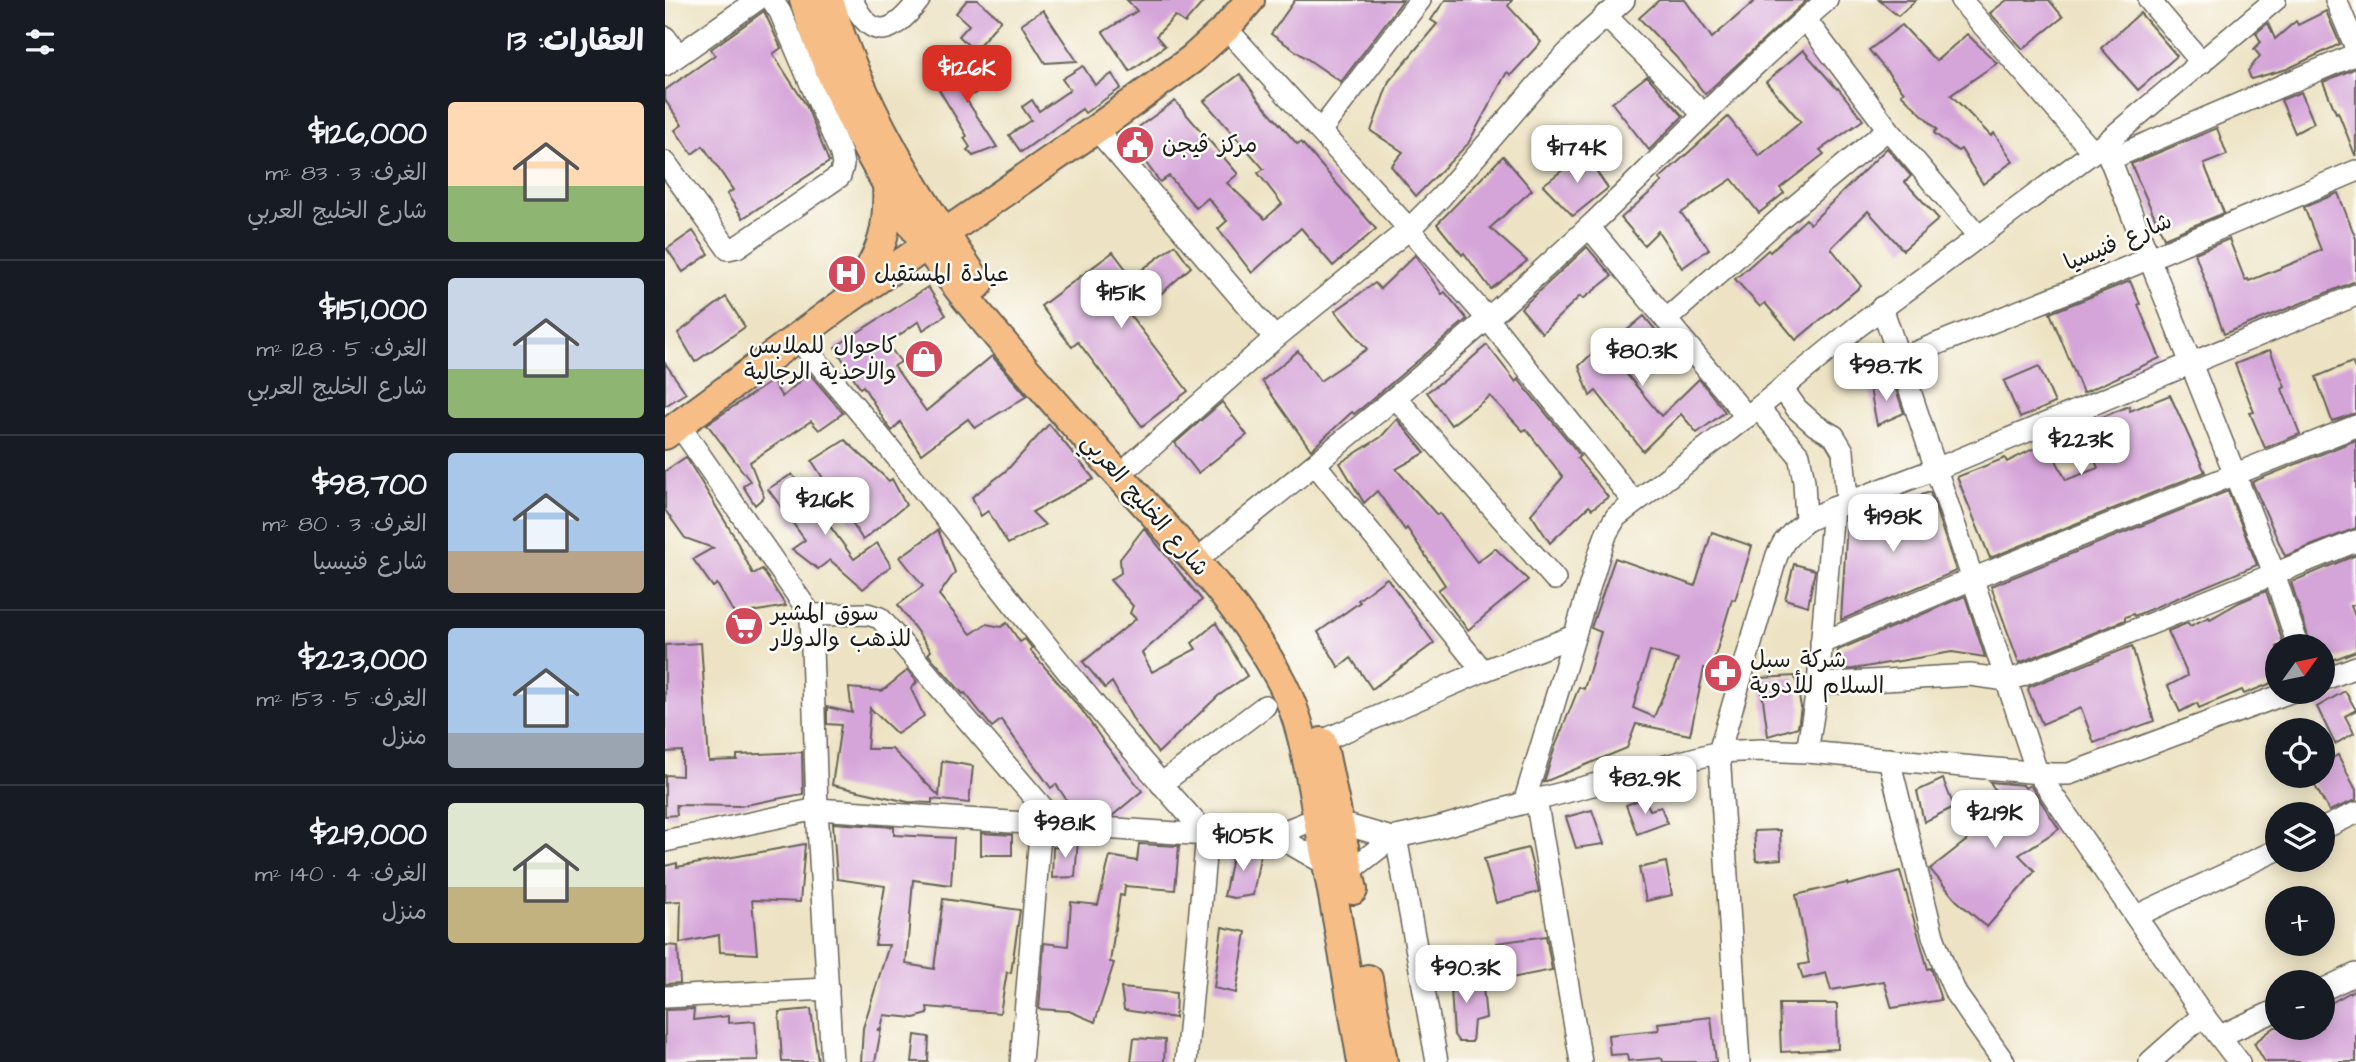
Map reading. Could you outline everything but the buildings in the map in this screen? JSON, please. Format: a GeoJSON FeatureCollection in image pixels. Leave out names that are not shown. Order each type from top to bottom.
{"type":"FeatureCollection","features":[{"type":"Feature","properties":{"kind":"main road","name":"شارع الخليج العربي"},"geometry":{"type":"LineString","coordinates":[[804,0],[820,45],[863,139],[898,182],[936,240],[964,296],[1197,563],[1250,631],[1282,684],[1298,722],[1329,821],[1383,1062]]}},
{"type":"Feature","properties":{"kind":"main road","name":"شارع الخليج العربي"},"geometry":{"type":"LineString","coordinates":[[829,0],[840,38],[898,182]]}},
{"type":"Feature","properties":{"kind":"main road"},"geometry":{"type":"LineString","coordinates":[[672,430],[849,299],[995,200],[1192,59],[1227,28],[1250,0]]}},
{"type":"Feature","properties":{"kind":"main road"},"geometry":{"type":"LineString","coordinates":[[849,299],[882,247],[898,182],[940,202],[972,205],[995,200]]}},
{"type":"Feature","properties":{"kind":"main road"},"geometry":{"type":"LineString","coordinates":[[979,284],[973,261],[976,233],[983,216],[995,200]]}},
{"type":"Feature","properties":{"kind":"main road","name":"شارع الخليج العربي"},"geometry":{"type":"LineString","coordinates":[[936,240],[979,284],[1210,549],[1266,621],[1303,688],[1322,741],[1329,821]]}},
{"type":"Feature","properties":{"kind":"main road","name":"شارع الخليج العربي"},"geometry":{"type":"LineString","coordinates":[[1339,868],[1362,1062]]}},
{"type":"Feature","properties":{"kind":"street"},"geometry":{"type":"LineString","coordinates":[[665,37],[672,60],[757,0]]}},
{"type":"Feature","properties":{"kind":"street"},"geometry":{"type":"LineString","coordinates":[[665,162],[728,249],[737,247],[840,176],[843,165],[841,153],[780,12],[772,0]]}},
{"type":"Feature","properties":{"kind":"street"},"geometry":{"type":"LineString","coordinates":[[852,0],[861,18],[872,27],[883,29],[895,27],[905,19],[919,0]]}},
{"type":"Feature","properties":{"kind":"street"},"geometry":{"type":"LineString","coordinates":[[1321,130],[1420,0]]}},
{"type":"Feature","properties":{"kind":"street"},"geometry":{"type":"LineString","coordinates":[[1133,463],[1275,338],[1409,229],[1441,197],[1538,84],[1605,15],[1624,0]]}},
{"type":"Feature","properties":{"kind":"street"},"geometry":{"type":"LineString","coordinates":[[1210,549],[1396,398],[1487,318],[1589,227],[1703,114],[1827,0]]}},
{"type":"Feature","properties":{"kind":"street"},"geometry":{"type":"LineString","coordinates":[[1961,0],[2102,152],[2150,257],[2274,573],[2294,634]]}},
{"type":"Feature","properties":{"kind":"street"},"geometry":{"type":"LineString","coordinates":[[2149,0],[2202,63]]}},
{"type":"Feature","properties":{"kind":"street"},"geometry":{"type":"LineString","coordinates":[[1581,1062],[1530,801],[1574,636],[1607,532],[1616,517],[1752,413],[1882,307],[2102,152],[2275,0]]}},
{"type":"Feature","properties":{"kind":"street"},"geometry":{"type":"LineString","coordinates":[[2336,0],[2356,48]]}},
{"type":"Feature","properties":{"kind":"street"},"geometry":{"type":"LineString","coordinates":[[1605,15],[1703,114]]}},
{"type":"Feature","properties":{"kind":"street"},"geometry":{"type":"LineString","coordinates":[[1805,19],[1888,129],[1979,237]]}},
{"type":"Feature","properties":{"kind":"street"},"geometry":{"type":"LineString","coordinates":[[1227,28],[1487,318],[1634,502]]}},
{"type":"Feature","properties":{"kind":"street"},"geometry":{"type":"LineString","coordinates":[[2102,152],[2356,54]]}},
{"type":"Feature","properties":{"kind":"street"},"geometry":{"type":"LineString","coordinates":[[1096,129],[1275,338]]}},
{"type":"Feature","properties":{"kind":"street"},"geometry":{"type":"LineString","coordinates":[[1665,320],[1783,215],[1888,129]]}},
{"type":"Feature","properties":{"kind":"street","name":"شارع فنيسيا"},"geometry":{"type":"LineString","coordinates":[[1899,359],[2356,171]]}},
{"type":"Feature","properties":{"kind":"street"},"geometry":{"type":"LineString","coordinates":[[1589,227],[1665,320],[1752,413],[1799,455],[1804,481],[1806,521]]}},
{"type":"Feature","properties":{"kind":"street"},"geometry":{"type":"LineString","coordinates":[[1739,1062],[1719,752],[1777,555],[1784,542],[1806,521],[1840,505],[1936,470],[2356,295]]}},
{"type":"Feature","properties":{"kind":"street"},"geometry":{"type":"LineString","coordinates":[[1882,307],[2037,772],[2203,1015],[2239,1062]]}},
{"type":"Feature","properties":{"kind":"street"},"geometry":{"type":"LineString","coordinates":[[797,338],[897,458],[1031,627],[1161,784],[1207,835],[1186,1062]]}},
{"type":"Feature","properties":{"kind":"street"},"geometry":{"type":"LineString","coordinates":[[1782,388],[1797,409],[1815,425],[1834,436],[1843,451],[1840,505],[1807,752]]}},
{"type":"Feature","properties":{"kind":"street"},"geometry":{"type":"LineString","coordinates":[[1396,398],[1555,579]]}},
{"type":"Feature","properties":{"kind":"street"},"geometry":{"type":"LineString","coordinates":[[1821,643],[1972,579],[2356,426]]}},
{"type":"Feature","properties":{"kind":"street"},"geometry":{"type":"LineString","coordinates":[[672,430],[811,615],[817,809],[832,1062]]}},
{"type":"Feature","properties":{"kind":"street"},"geometry":{"type":"LineString","coordinates":[[1315,464],[1483,671]]}},
{"type":"Feature","properties":{"kind":"street"},"geometry":{"type":"LineString","coordinates":[[1818,684],[1970,676],[2007,680],[2356,541]]}},
{"type":"Feature","properties":{"kind":"street"},"geometry":{"type":"LineString","coordinates":[[811,615],[867,614],[880,618],[1049,823],[1021,1062]]}},
{"type":"Feature","properties":{"kind":"street"},"geometry":{"type":"LineString","coordinates":[[1322,741],[1483,671],[1574,636]]}},
{"type":"Feature","properties":{"kind":"street"},"geometry":{"type":"LineString","coordinates":[[2335,675],[2356,667]]}},
{"type":"Feature","properties":{"kind":"street"},"geometry":{"type":"LineString","coordinates":[[1275,835],[1339,868],[1394,838],[1719,752],[1807,752],[2069,774],[2265,702]]}},
{"type":"Feature","properties":{"kind":"street"},"geometry":{"type":"LineString","coordinates":[[1161,784],[1265,706]]}},
{"type":"Feature","properties":{"kind":"street"},"geometry":{"type":"LineString","coordinates":[[1889,759],[1933,936],[1944,966],[1956,994],[2004,1062]]}},
{"type":"Feature","properties":{"kind":"street"},"geometry":{"type":"LineString","coordinates":[[665,841],[817,809],[1207,835],[1275,835],[1329,821],[1394,838]]}},
{"type":"Feature","properties":{"kind":"street"},"geometry":{"type":"LineString","coordinates":[[2335,823],[2356,813]]}},
{"type":"Feature","properties":{"kind":"street"},"geometry":{"type":"LineString","coordinates":[[1394,838],[1437,1062]]}},
{"type":"Feature","properties":{"kind":"street"},"geometry":{"type":"LineString","coordinates":[[2136,916],[2265,856]]}},
{"type":"Feature","properties":{"kind":"street"},"geometry":{"type":"LineString","coordinates":[[2335,984],[2356,974]]}},
{"type":"Feature","properties":{"kind":"street"},"geometry":{"type":"LineString","coordinates":[[665,997],[828,989]]}},
{"type":"Feature","properties":{"kind":"street"},"geometry":{"type":"LineString","coordinates":[[2150,1062],[2203,1015]]}},
{"type":"Feature","properties":{"kind":"street"},"geometry":{"type":"LineString","coordinates":[[2220,1036],[2265,1015]]}},
{"type":"Feature","properties":{"kind":"place","name":"مركز ڤيجن"},"geometry":{"type":"Point","coordinates":[1135,145]}},
{"type":"Feature","properties":{"kind":"place","name":"عيادة المستقبل"},"geometry":{"type":"Point","coordinates":[847,274]}},
{"type":"Feature","properties":{"kind":"place","name":"كاجوال للملابس والاحذية الرجالية"},"geometry":{"type":"Point","coordinates":[924,359]}},
{"type":"Feature","properties":{"kind":"place","name":"سوق المشير للذهب والدولار"},"geometry":{"type":"Point","coordinates":[744,626]}},
{"type":"Feature","properties":{"kind":"place","name":"شركة سبل السلام للأدوية"},"geometry":{"type":"Point","coordinates":[1723,673]}}]}
